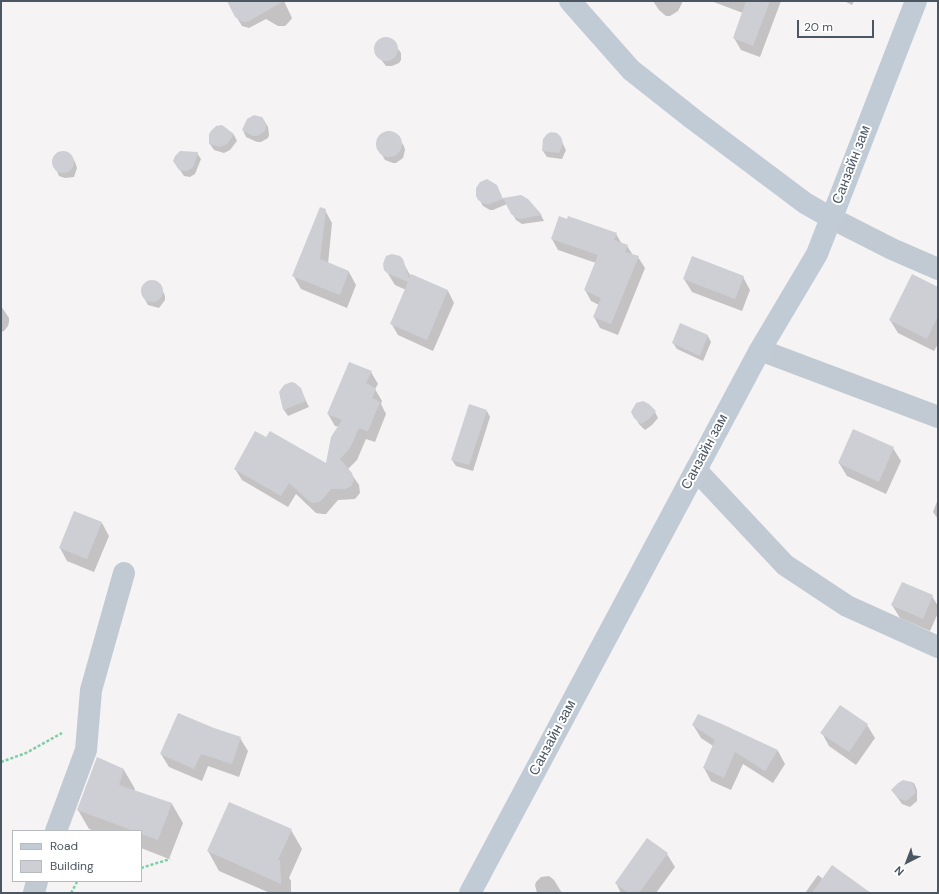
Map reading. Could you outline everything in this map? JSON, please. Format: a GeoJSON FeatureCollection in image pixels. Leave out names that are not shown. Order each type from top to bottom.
{"type":"FeatureCollection","features":[{"type":"Feature","properties":{"kind":"main road"},"geometry":{"type":"LineString","coordinates":[[570,1],[631,70],[805,204],[830,218]]}},
{"type":"Feature","properties":{"kind":"main road","name":"Санзайн зам"},"geometry":{"type":"LineString","coordinates":[[470,893],[760,350],[817,254],[916,1]]}},
{"type":"Feature","properties":{"kind":"street"},"geometry":{"type":"LineString","coordinates":[[830,218],[892,249],[938,269]]}},
{"type":"Feature","properties":{"kind":"street"},"geometry":{"type":"LineString","coordinates":[[760,350],[938,417]]}},
{"type":"Feature","properties":{"kind":"street"},"geometry":{"type":"LineString","coordinates":[[696,470],[785,565],[847,606],[938,647]]}},
{"type":"Feature","properties":{"kind":"street"},"geometry":{"type":"LineString","coordinates":[[56,830],[86,750],[91,690],[124,574]]}},
{"type":"Feature","properties":{"kind":"street"},"geometry":{"type":"LineString","coordinates":[[34,893],[38,882]]}},
{"type":"Feature","properties":{"kind":"path"},"geometry":{"type":"LineString","coordinates":[[1,762],[26,753],[89,717]]}},
{"type":"Feature","properties":{"kind":"path"},"geometry":{"type":"LineString","coordinates":[[142,868],[170,859]]}},
{"type":"Feature","properties":{"kind":"path"},"geometry":{"type":"LineString","coordinates":[[71,893],[77,882]]}},
{"type":"Feature","properties":{"kind":"building"},"geometry":{"type":"Polygon","coordinates":[[[227,1],[284,1],[245,22],[235,17],[227,1]]]}},
{"type":"Feature","properties":{"kind":"building"},"geometry":{"type":"Polygon","coordinates":[[[746,1],[770,1],[753,46],[733,38],[746,1]]]}},
{"type":"Feature","properties":{"kind":"building"},"geometry":{"type":"Polygon","coordinates":[[[386,37],[394,41],[398,49],[394,57],[386,61],[378,57],[374,49],[378,41],[386,37]]]}},
{"type":"Feature","properties":{"kind":"building"},"geometry":{"type":"Polygon","coordinates":[[[254,115],[262,117],[266,124],[264,132],[257,136],[253,136],[242,130],[247,119],[254,115]]]}},
{"type":"Feature","properties":{"kind":"building"},"geometry":{"type":"Polygon","coordinates":[[[222,125],[234,134],[227,144],[220,147],[209,144],[209,134],[211,131],[216,126],[222,125]]]}},
{"type":"Feature","properties":{"kind":"building"},"geometry":{"type":"Polygon","coordinates":[[[389,131],[398,135],[402,144],[398,153],[389,157],[380,153],[376,144],[380,135],[389,131]]]}},
{"type":"Feature","properties":{"kind":"building"},"geometry":{"type":"Polygon","coordinates":[[[551,132],[557,133],[561,137],[563,143],[559,153],[542,151],[543,139],[551,132]]]}},
{"type":"Feature","properties":{"kind":"building"},"geometry":{"type":"Polygon","coordinates":[[[63,151],[71,154],[74,162],[71,170],[63,173],[55,170],[52,162],[55,154],[63,151]]]}},
{"type":"Feature","properties":{"kind":"building"},"geometry":{"type":"Polygon","coordinates":[[[180,151],[198,152],[194,165],[187,171],[179,170],[173,161],[175,156],[180,151]]]}},
{"type":"Feature","properties":{"kind":"building"},"geometry":{"type":"Polygon","coordinates":[[[487,179],[497,185],[503,199],[489,204],[485,204],[478,200],[476,196],[476,188],[480,182],[487,179]]]}},
{"type":"Feature","properties":{"kind":"building"},"geometry":{"type":"Polygon","coordinates":[[[521,195],[528,199],[542,215],[521,219],[511,214],[503,198],[521,195]]]}},
{"type":"Feature","properties":{"kind":"building"},"geometry":{"type":"Polygon","coordinates":[[[320,207],[326,209],[320,259],[349,271],[340,295],[292,276],[320,207]]]}},
{"type":"Feature","properties":{"kind":"building"},"geometry":{"type":"Polygon","coordinates":[[[559,216],[567,219],[568,216],[617,233],[614,240],[628,245],[625,252],[639,256],[611,324],[593,317],[601,298],[584,290],[598,255],[551,239],[559,216]]]}},
{"type":"Feature","properties":{"kind":"building"},"geometry":{"type":"Polygon","coordinates":[[[392,254],[400,256],[403,259],[409,278],[411,274],[448,290],[427,340],[390,324],[408,282],[387,273],[384,270],[383,264],[386,256],[392,254]]]}},
{"type":"Feature","properties":{"kind":"building"},"geometry":{"type":"Polygon","coordinates":[[[692,256],[744,276],[735,299],[683,279],[692,256]]]}},
{"type":"Feature","properties":{"kind":"building"},"geometry":{"type":"Polygon","coordinates":[[[912,274],[938,287],[938,316],[927,339],[889,320],[912,274]]]}},
{"type":"Feature","properties":{"kind":"building"},"geometry":{"type":"Polygon","coordinates":[[[152,280],[160,283],[163,291],[160,299],[152,302],[144,299],[141,291],[144,283],[152,280]]]}},
{"type":"Feature","properties":{"kind":"building"},"geometry":{"type":"Polygon","coordinates":[[[680,323],[708,335],[700,356],[672,343],[680,323]]]}},
{"type":"Feature","properties":{"kind":"building"},"geometry":{"type":"Polygon","coordinates":[[[349,362],[372,371],[366,383],[376,389],[372,398],[380,402],[368,431],[359,428],[350,448],[340,459],[352,473],[354,481],[351,486],[345,489],[331,489],[322,500],[312,503],[289,483],[281,496],[234,469],[255,431],[266,437],[270,431],[326,463],[331,437],[342,420],[327,414],[349,362]]]}},
{"type":"Feature","properties":{"kind":"building"},"geometry":{"type":"Polygon","coordinates":[[[291,382],[295,383],[301,388],[306,401],[283,410],[279,392],[284,385],[291,382]]]}},
{"type":"Feature","properties":{"kind":"building"},"geometry":{"type":"Polygon","coordinates":[[[643,401],[649,404],[656,411],[649,419],[641,424],[634,418],[631,412],[636,403],[643,401]]]}},
{"type":"Feature","properties":{"kind":"building"},"geometry":{"type":"Polygon","coordinates":[[[469,404],[487,410],[469,465],[451,460],[469,404]]]}},
{"type":"Feature","properties":{"kind":"building"},"geometry":{"type":"Polygon","coordinates":[[[853,429],[894,447],[879,482],[838,463],[853,429]]]}},
{"type":"Feature","properties":{"kind":"building"},"geometry":{"type":"Polygon","coordinates":[[[74,511],[102,522],[87,559],[59,548],[74,511]]]}},
{"type":"Feature","properties":{"kind":"building"},"geometry":{"type":"Polygon","coordinates":[[[902,582],[933,595],[923,619],[891,605],[902,582]]]}},
{"type":"Feature","properties":{"kind":"building"},"geometry":{"type":"Polygon","coordinates":[[[840,705],[868,724],[849,752],[820,733],[840,705]]]}},
{"type":"Feature","properties":{"kind":"building"},"geometry":{"type":"Polygon","coordinates":[[[178,713],[214,728],[241,737],[232,764],[201,754],[194,769],[160,754],[178,713]]]}},
{"type":"Feature","properties":{"kind":"building"},"geometry":{"type":"Polygon","coordinates":[[[698,714],[778,750],[765,771],[735,752],[724,778],[703,768],[715,740],[692,725],[698,714]]]}},
{"type":"Feature","properties":{"kind":"building"},"geometry":{"type":"Polygon","coordinates":[[[97,757],[124,769],[119,785],[172,803],[158,840],[142,834],[142,830],[131,830],[77,810],[97,757]]]}},
{"type":"Feature","properties":{"kind":"building"},"geometry":{"type":"Polygon","coordinates":[[[903,780],[912,782],[916,793],[906,801],[898,798],[891,790],[903,780]]]}},
{"type":"Feature","properties":{"kind":"building"},"geometry":{"type":"Polygon","coordinates":[[[229,802],[292,829],[278,860],[280,860],[281,884],[207,851],[229,802]]]}},
{"type":"Feature","properties":{"kind":"building"},"geometry":{"type":"Polygon","coordinates":[[[647,838],[668,853],[639,893],[628,893],[615,883],[647,838]]]}},
{"type":"Feature","properties":{"kind":"building"},"geometry":{"type":"Polygon","coordinates":[[[832,865],[871,893],[812,893],[832,865]]]}}]}
